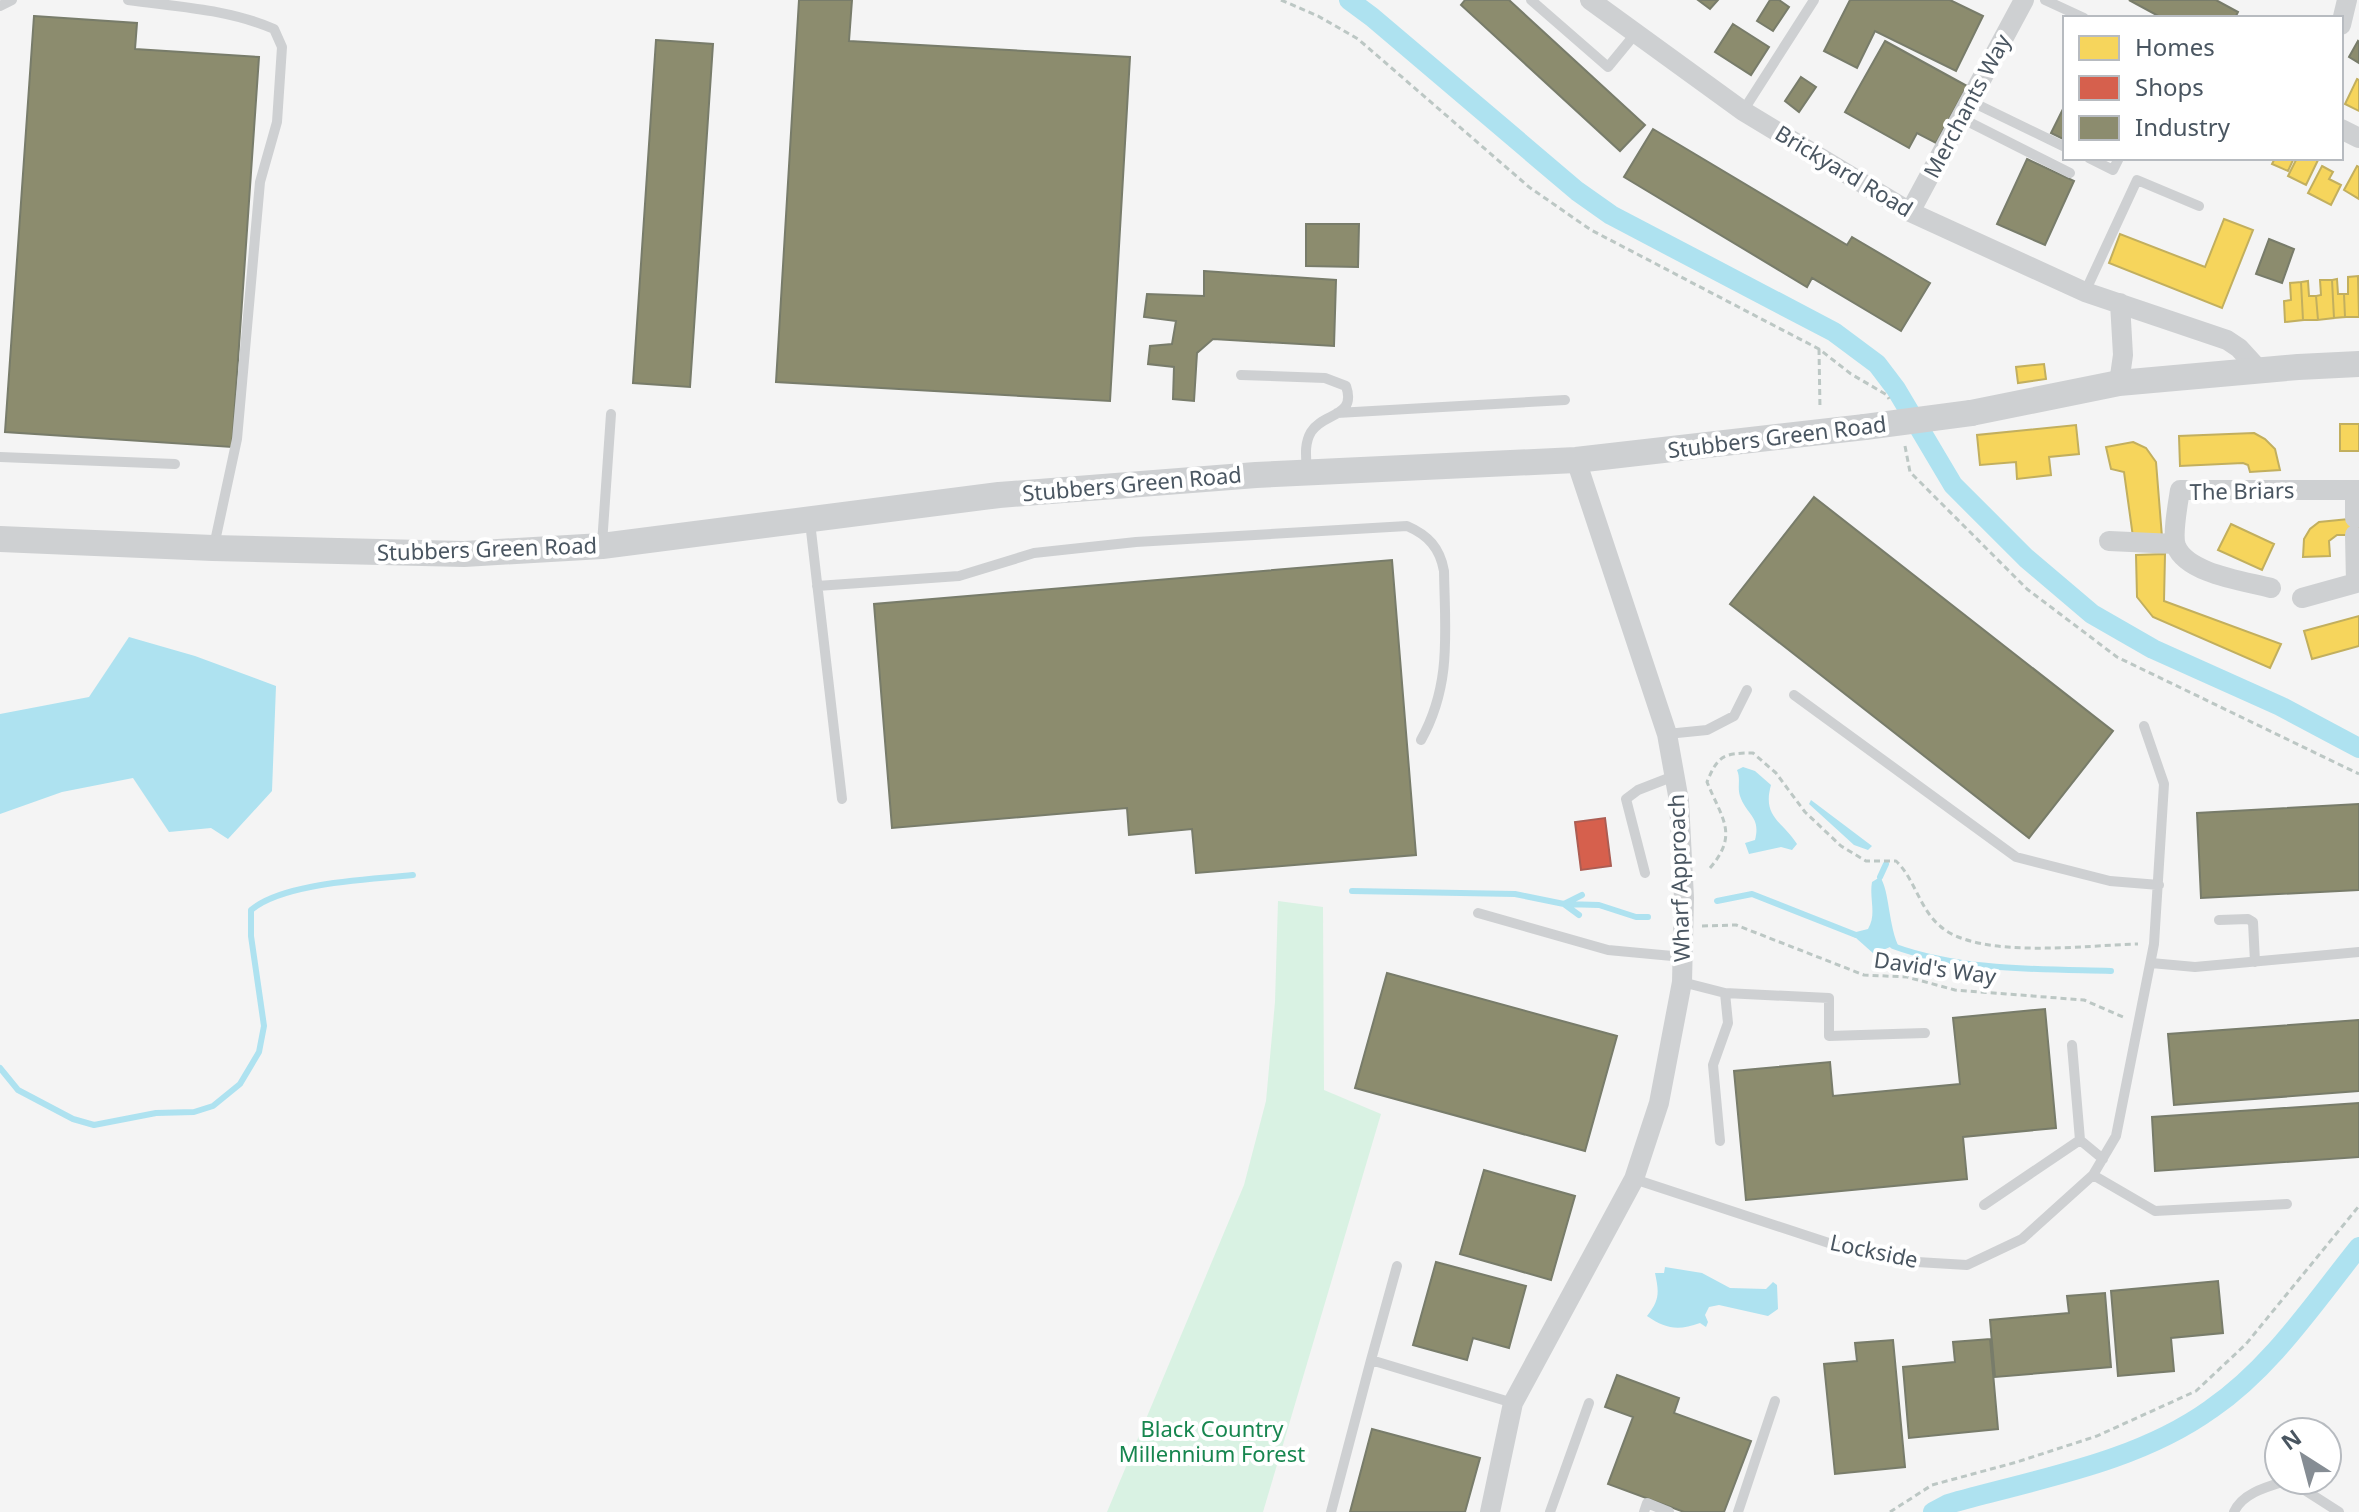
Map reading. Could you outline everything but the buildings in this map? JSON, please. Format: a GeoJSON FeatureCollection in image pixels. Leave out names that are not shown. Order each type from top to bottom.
{"type":"FeatureCollection","features":[{"type":"Feature","properties":{"kind":"street","name":"Brickyard Road"},"geometry":{"type":"LineString","coordinates":[[1590,0],[1743,111],[1910,212],[2085,292],[2227,340],[2260,371]]}},
{"type":"Feature","properties":{"kind":"street","name":"Merchants Way"},"geometry":{"type":"LineString","coordinates":[[1910,212],[2024,0]]}},
{"type":"Feature","properties":{"kind":"street"},"geometry":{"type":"LineString","coordinates":[[2119,383],[2123,355],[2120,303]]}},
{"type":"Feature","properties":{"kind":"street","name":"Stubbers Green Road"},"geometry":{"type":"LineString","coordinates":[[0,539],[464,554],[602,546],[999,495],[1307,472],[1576,460],[1971,413],[2119,383],[2359,364]]}},
{"type":"Feature","properties":{"kind":"street","name":"Wharf Approach"},"geometry":{"type":"LineString","coordinates":[[1493,1511],[1513,1403],[1634,1179],[1659,1103],[1682,982],[1682,863],[1667,734],[1576,460]]}},
{"type":"Feature","properties":{"kind":"street","name":"The Briars"},"geometry":{"type":"LineString","coordinates":[[2175,544],[2180,490],[2357,490],[2356,583],[2302,598]]}},
{"type":"Feature","properties":{"kind":"street"},"geometry":{"type":"LineString","coordinates":[[2109,541],[2175,544],[2183,557],[2205,571],[2271,588]]}},
{"type":"Feature","properties":{"kind":"lane"},"geometry":{"type":"LineString","coordinates":[[0,6],[12,0]]}},
{"type":"Feature","properties":{"kind":"lane"},"geometry":{"type":"LineString","coordinates":[[128,0],[227,13],[260,23],[274,29],[282,47],[277,122],[260,182],[237,439],[213,548]]}},
{"type":"Feature","properties":{"kind":"lane"},"geometry":{"type":"LineString","coordinates":[[1531,0],[1608,67],[1636,33]]}},
{"type":"Feature","properties":{"kind":"lane"},"geometry":{"type":"LineString","coordinates":[[1743,111],[1814,0]]}},
{"type":"Feature","properties":{"kind":"lane"},"geometry":{"type":"LineString","coordinates":[[2045,0],[2080,16]]}},
{"type":"Feature","properties":{"kind":"lane"},"geometry":{"type":"LineString","coordinates":[[1965,109],[2063,146]]}},
{"type":"Feature","properties":{"kind":"lane"},"geometry":{"type":"LineString","coordinates":[[1965,109],[2070,173]]}},
{"type":"Feature","properties":{"kind":"lane"},"geometry":{"type":"LineString","coordinates":[[2093,160],[2113,170],[2118,160]]}},
{"type":"Feature","properties":{"kind":"lane"},"geometry":{"type":"LineString","coordinates":[[2085,292],[2137,180],[2199,206]]}},
{"type":"Feature","properties":{"kind":"lane"},"geometry":{"type":"LineString","coordinates":[[1241,375],[1325,378],[1346,386],[1349,399],[1345,409],[1312,431],[1305,450],[1307,472]]}},
{"type":"Feature","properties":{"kind":"lane"},"geometry":{"type":"LineString","coordinates":[[1337,413],[1565,400]]}},
{"type":"Feature","properties":{"kind":"lane"},"geometry":{"type":"LineString","coordinates":[[602,546],[611,414]]}},
{"type":"Feature","properties":{"kind":"lane"},"geometry":{"type":"LineString","coordinates":[[0,457],[175,464]]}},
{"type":"Feature","properties":{"kind":"lane"},"geometry":{"type":"LineString","coordinates":[[809,520],[842,799]]}},
{"type":"Feature","properties":{"kind":"lane"},"geometry":{"type":"LineString","coordinates":[[817,586],[959,576],[1034,553],[1122,544],[1407,526],[1419,531],[1436,547],[1442,557],[1444,571],[1445,670],[1430,723],[1421,740]]}},
{"type":"Feature","properties":{"kind":"lane"},"geometry":{"type":"LineString","coordinates":[[1667,734],[1707,730],[1734,716],[1747,690]]}},
{"type":"Feature","properties":{"kind":"lane"},"geometry":{"type":"LineString","coordinates":[[1794,695],[2016,857],[2110,881],[2159,885]]}},
{"type":"Feature","properties":{"kind":"lane","name":"Lockside"},"geometry":{"type":"LineString","coordinates":[[1634,1179],[1841,1247],[1917,1262],[1967,1265],[2022,1239],[2093,1175],[2116,1136],[2151,963],[2159,885],[2164,784],[2144,726]]}},
{"type":"Feature","properties":{"kind":"lane"},"geometry":{"type":"LineString","coordinates":[[1645,873],[1626,799],[1638,790],[1674,776]]}},
{"type":"Feature","properties":{"kind":"lane"},"geometry":{"type":"LineString","coordinates":[[1478,913],[1608,950],[1683,957]]}},
{"type":"Feature","properties":{"kind":"lane"},"geometry":{"type":"LineString","coordinates":[[2219,920],[2248,919],[2253,922],[2255,962]]}},
{"type":"Feature","properties":{"kind":"lane"},"geometry":{"type":"LineString","coordinates":[[2151,963],[2195,967],[2359,952]]}},
{"type":"Feature","properties":{"kind":"lane"},"geometry":{"type":"LineString","coordinates":[[1682,982],[1725,993],[1829,998],[1829,1036],[1925,1033]]}},
{"type":"Feature","properties":{"kind":"lane"},"geometry":{"type":"LineString","coordinates":[[1720,1141],[1713,1065],[1728,1023],[1725,993]]}},
{"type":"Feature","properties":{"kind":"lane"},"geometry":{"type":"LineString","coordinates":[[2072,1045],[2080,1140],[2103,1159]]}},
{"type":"Feature","properties":{"kind":"lane"},"geometry":{"type":"LineString","coordinates":[[1984,1205],[2080,1140]]}},
{"type":"Feature","properties":{"kind":"lane"},"geometry":{"type":"LineString","coordinates":[[2093,1175],[2155,1211],[2287,1204]]}},
{"type":"Feature","properties":{"kind":"lane"},"geometry":{"type":"LineString","coordinates":[[1331,1512],[1397,1266]]}},
{"type":"Feature","properties":{"kind":"lane"},"geometry":{"type":"LineString","coordinates":[[1371,1360],[1513,1403]]}},
{"type":"Feature","properties":{"kind":"lane"},"geometry":{"type":"LineString","coordinates":[[1738,1512],[1775,1401]]}},
{"type":"Feature","properties":{"kind":"lane"},"geometry":{"type":"LineString","coordinates":[[1550,1512],[1589,1403]]}},
{"type":"Feature","properties":{"kind":"lane"},"geometry":{"type":"LineString","coordinates":[[2234,1512],[2237,1505],[2256,1491],[2289,1480],[2339,1512]]}},
{"type":"Feature","properties":{"kind":"lane"},"geometry":{"type":"LineString","coordinates":[[1644,1512],[1647,1503],[1669,1512]]}},
{"type":"Feature","properties":{"kind":"path"},"geometry":{"type":"LineString","coordinates":[[1281,0],[1318,16],[1358,39],[1529,187],[1591,230],[1819,349],[1851,374],[1887,395],[1893,406]]}},
{"type":"Feature","properties":{"kind":"path"},"geometry":{"type":"LineString","coordinates":[[1819,349],[1821,431]]}},
{"type":"Feature","properties":{"kind":"path"},"geometry":{"type":"LineString","coordinates":[[1905,440],[1910,472],[2027,589],[2117,657],[2359,774]]}},
{"type":"Feature","properties":{"kind":"path"},"geometry":{"type":"LineString","coordinates":[[1710,868],[1722,854],[1728,831],[1707,782],[1715,764],[1729,753],[1753,753],[1776,773],[1805,812],[1841,846],[1866,861],[1896,861],[1906,870],[1919,899],[1940,926],[1964,941],[2007,948],[2154,944]]}},
{"type":"Feature","properties":{"kind":"path","name":"David's Way"},"geometry":{"type":"LineString","coordinates":[[1683,927],[1736,925],[1864,975],[1907,977],[1955,990],[2084,1000],[2138,1024]]}},
{"type":"Feature","properties":{"kind":"path"},"geometry":{"type":"LineString","coordinates":[[1890,1512],[1932,1485],[2097,1436],[2196,1391],[2246,1344],[2359,1206]]}},
{"type":"Feature","properties":{"kind":"green space","name":"Black Country Millennium Forest"},"geometry":{"type":"Polygon","coordinates":[[[1278,901],[1323,907],[1324,1090],[1381,1114],[1263,1512],[1107,1512],[1244,1185],[1266,1101],[1275,1002],[1278,901]]]}},
{"type":"Feature","properties":{"kind":"water"},"geometry":{"type":"Polygon","coordinates":[[[129,637],[195,656],[276,686],[272,791],[228,839],[211,828],[169,832],[133,778],[62,792],[0,814],[0,714],[89,697],[129,637]]]}},
{"type":"Feature","properties":{"kind":"water"},"geometry":{"type":"Polygon","coordinates":[[[1743,767],[1755,771],[1771,785],[1771,812],[1797,844],[1792,850],[1781,847],[1749,854],[1745,843],[1755,840],[1756,826],[1739,793],[1737,770],[1743,767]]]}},
{"type":"Feature","properties":{"kind":"water"},"geometry":{"type":"Polygon","coordinates":[[[1811,800],[1872,846],[1868,850],[1854,845],[1809,804],[1811,800]]]}},
{"type":"Feature","properties":{"kind":"water"},"geometry":{"type":"Polygon","coordinates":[[[1880,877],[1900,949],[1890,947],[1874,954],[1848,934],[1868,929],[1872,918],[1872,882],[1880,877]]]}},
{"type":"Feature","properties":{"kind":"water"},"geometry":{"type":"Polygon","coordinates":[[[1665,1267],[1702,1273],[1730,1288],[1766,1289],[1773,1282],[1777,1285],[1778,1309],[1768,1316],[1719,1305],[1709,1307],[1705,1315],[1708,1322],[1706,1327],[1700,1323],[1679,1328],[1660,1324],[1647,1316],[1657,1296],[1655,1273],[1664,1273],[1665,1267]]]}},
{"type":"Feature","properties":{"kind":"waterway"},"geometry":{"type":"LineString","coordinates":[[1349,0],[1577,191],[1611,215],[1834,332],[1877,364],[1896,389],[1953,485],[2026,558],[2092,614],[2153,649],[2280,706],[2359,748]]}},
{"type":"Feature","properties":{"kind":"waterway"},"geometry":{"type":"LineString","coordinates":[[1880,877],[1886,864]]}},
{"type":"Feature","properties":{"kind":"waterway"},"geometry":{"type":"LineString","coordinates":[[0,1068],[18,1090],[73,1119],[94,1125],[156,1113],[194,1112],[213,1106],[240,1084],[259,1052],[264,1026],[251,936],[251,910],[284,893],[305,888],[413,875]]}},
{"type":"Feature","properties":{"kind":"waterway"},"geometry":{"type":"LineString","coordinates":[[1352,891],[1515,894],[1564,904],[1599,905],[1636,917],[1648,917]]}},
{"type":"Feature","properties":{"kind":"waterway"},"geometry":{"type":"LineString","coordinates":[[1717,901],[1752,894],[1856,935]]}},
{"type":"Feature","properties":{"kind":"waterway"},"geometry":{"type":"LineString","coordinates":[[1579,915],[1564,904],[1582,895]]}},
{"type":"Feature","properties":{"kind":"waterway"},"geometry":{"type":"LineString","coordinates":[[1893,946],[1973,964],[2111,971]]}},
{"type":"Feature","properties":{"kind":"waterway"},"geometry":{"type":"LineString","coordinates":[[1933,1512],[1948,1504],[2118,1456],[2182,1428],[2233,1393],[2253,1374],[2291,1334],[2359,1247]]}}]}
